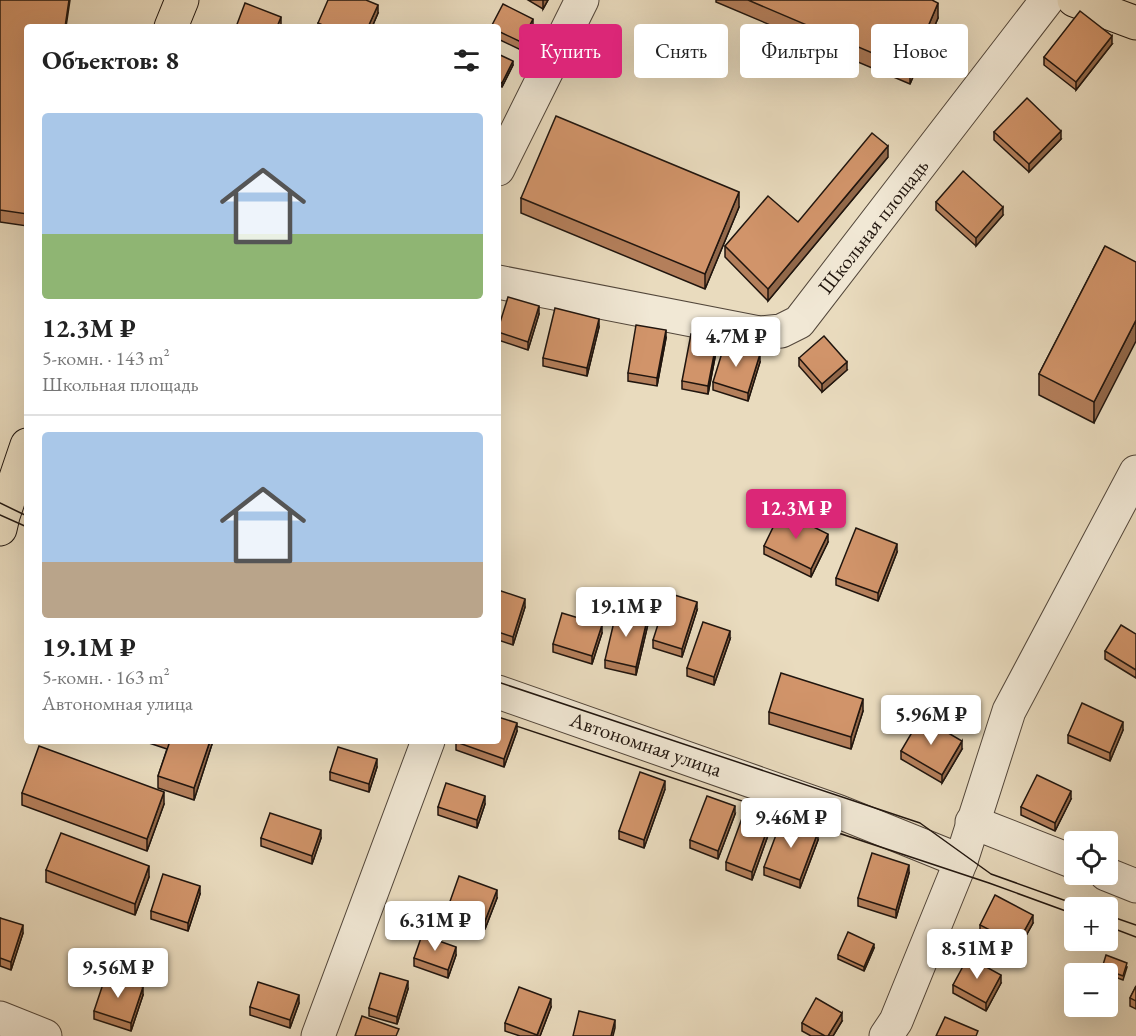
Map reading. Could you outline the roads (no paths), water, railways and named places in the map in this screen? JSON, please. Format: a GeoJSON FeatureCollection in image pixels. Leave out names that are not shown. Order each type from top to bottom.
{"type":"FeatureCollection","features":[{"type":"Feature","properties":{"kind":"main road"},"geometry":{"type":"LineString","coordinates":[[172,24],[182,0]]}},
{"type":"Feature","properties":{"kind":"main road"},"geometry":{"type":"LineString","coordinates":[[1074,0],[1136,24]]}},
{"type":"Feature","properties":{"kind":"main road"},"geometry":{"type":"LineString","coordinates":[[0,529],[24,454]]}},
{"type":"Feature","properties":{"kind":"street"},"geometry":{"type":"LineString","coordinates":[[501,163],[582,0]]}},
{"type":"Feature","properties":{"kind":"street","name":"Школьная площадь"},"geometry":{"type":"LineString","coordinates":[[501,283],[759,333],[781,331],[799,322],[1047,0]]}},
{"type":"Feature","properties":{"kind":"street"},"geometry":{"type":"LineString","coordinates":[[886,1036],[896,1021],[961,861],[1009,711],[1136,472]]}},
{"type":"Feature","properties":{"kind":"street","name":"Автономная улица"},"geometry":{"type":"LineString","coordinates":[[501,693],[837,812],[961,861]]}},
{"type":"Feature","properties":{"kind":"street"},"geometry":{"type":"LineString","coordinates":[[318,1036],[427,744]]}},
{"type":"Feature","properties":{"kind":"street"},"geometry":{"type":"LineString","coordinates":[[972,822],[1064,858]]}},
{"type":"Feature","properties":{"kind":"street"},"geometry":{"type":"LineString","coordinates":[[1118,879],[1136,886]]}},
{"type":"Feature","properties":{"kind":"street"},"geometry":{"type":"LineString","coordinates":[[0,1018],[45,1036]]}},
{"type":"Feature","properties":{"kind":"tram line"},"geometry":{"type":"LineString","coordinates":[[0,503],[24,515]]}},
{"type":"Feature","properties":{"kind":"tram line"},"geometry":{"type":"LineString","coordinates":[[0,515],[24,526]]}},
{"type":"Feature","properties":{"kind":"tram line"},"geometry":{"type":"LineString","coordinates":[[501,683],[920,823],[991,874],[1064,900]]}},
{"type":"Feature","properties":{"kind":"tram line"},"geometry":{"type":"LineString","coordinates":[[501,721],[989,883],[1064,910]]}},
{"type":"Feature","properties":{"kind":"tram line"},"geometry":{"type":"LineString","coordinates":[[1118,919],[1136,925]]}},
{"type":"Feature","properties":{"kind":"tram line"},"geometry":{"type":"LineString","coordinates":[[1118,930],[1136,937]]}}]}
